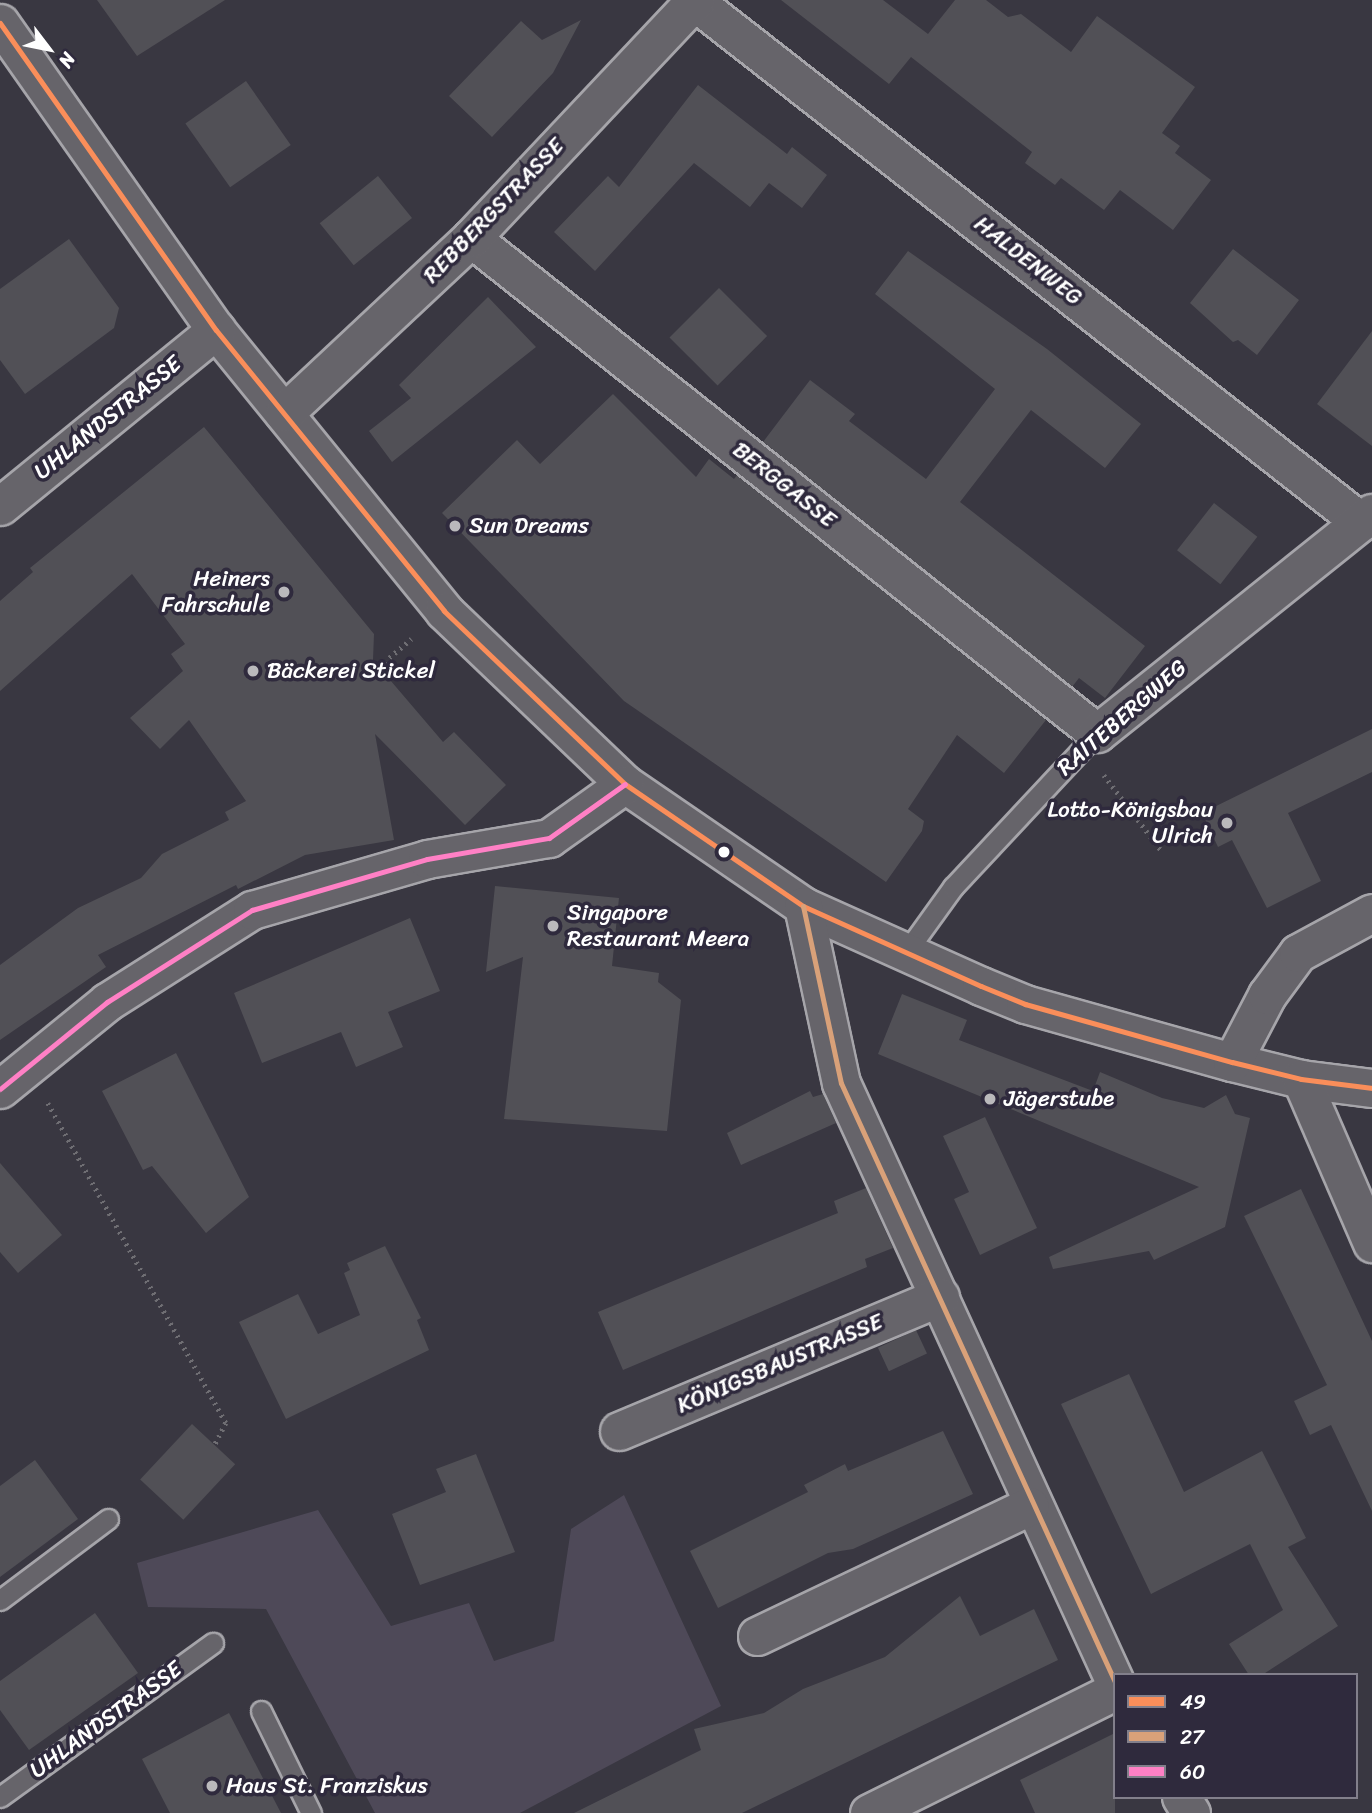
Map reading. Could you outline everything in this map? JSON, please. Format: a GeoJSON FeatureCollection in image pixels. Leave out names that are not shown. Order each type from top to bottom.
{"type":"FeatureCollection","features":[{"type":"Feature","properties":{"kind":"street","name":"REBBERGSTRASSE"},"geometry":{"type":"LineString","coordinates":[[284,413],[471,238],[694,1]]}},
{"type":"Feature","properties":{"kind":"street","name":"HALDENWEG"},"geometry":{"type":"LineString","coordinates":[[694,1],[1366,517]]}},
{"type":"Feature","properties":{"kind":"street"},"geometry":{"type":"LineString","coordinates":[[0,23],[216,330],[444,611],[625,784],[803,906],[904,955],[1025,1004],[1301,1079],[1372,1088]]}},
{"type":"Feature","properties":{"kind":"street","name":"BERGGASSE"},"geometry":{"type":"LineString","coordinates":[[471,238],[1090,739]]}},
{"type":"Feature","properties":{"kind":"street","name":"UHLANDSTRASSE"},"geometry":{"type":"LineString","coordinates":[[0,506],[216,330]]}},
{"type":"Feature","properties":{"kind":"street","name":"RAITEBERGWEG"},"geometry":{"type":"LineString","coordinates":[[1090,739],[1366,517]]}},
{"type":"Feature","properties":{"kind":"street"},"geometry":{"type":"LineString","coordinates":[[13,1078],[107,1002],[252,910],[427,859],[549,838],[625,784]]}},
{"type":"Feature","properties":{"kind":"street"},"geometry":{"type":"LineString","coordinates":[[803,906],[841,1083],[940,1297],[1030,1506],[1113,1678]]}},
{"type":"Feature","properties":{"kind":"street"},"geometry":{"type":"LineString","coordinates":[[1233,1062],[1267,995],[1298,953],[1372,913]]}},
{"type":"Feature","properties":{"kind":"street"},"geometry":{"type":"LineString","coordinates":[[1301,1079],[1372,1243]]}},
{"type":"Feature","properties":{"kind":"street","name":"KÖNIGSBAUSTRASSE"},"geometry":{"type":"LineString","coordinates":[[619,1431],[940,1297]]}},
{"type":"Feature","properties":{"kind":"street"},"geometry":{"type":"LineString","coordinates":[[757,1636],[1030,1506]]}},
{"type":"Feature","properties":{"kind":"street"},"geometry":{"type":"LineString","coordinates":[[869,1813],[1113,1692]]}},
{"type":"Feature","properties":{"kind":"lane","name":"RAITEBERGWEG"},"geometry":{"type":"LineString","coordinates":[[904,955],[953,887],[1090,739]]}},
{"type":"Feature","properties":{"kind":"lane"},"geometry":{"type":"LineString","coordinates":[[0,1600],[108,1519]]}},
{"type":"Feature","properties":{"kind":"lane","name":"UHLANDSTRASSE"},"geometry":{"type":"LineString","coordinates":[[0,1797],[213,1643]]}},
{"type":"Feature","properties":{"kind":"lane"},"geometry":{"type":"LineString","coordinates":[[261,1711],[311,1813]]}},
{"type":"Feature","properties":{"kind":"path"},"geometry":{"type":"LineString","coordinates":[[368,676],[444,611]]}},
{"type":"Feature","properties":{"kind":"path"},"geometry":{"type":"LineString","coordinates":[[1090,739],[1161,850]]}},
{"type":"Feature","properties":{"kind":"path"},"geometry":{"type":"LineString","coordinates":[[13,1078],[226,1423],[215,1445]]}},
{"type":"Feature","properties":{"kind":"shaded area"},"geometry":{"type":"Polygon","coordinates":[[[624,1495],[721,1706],[520,1813],[375,1813],[266,1609],[148,1607],[137,1563],[318,1510],[391,1626],[469,1603],[494,1661],[554,1641],[571,1529],[624,1495]]]}},
{"type":"Feature","properties":{"kind":"building"},"geometry":{"type":"Polygon","coordinates":[[[97,0],[225,0],[137,56],[97,0]]]}},
{"type":"Feature","properties":{"kind":"building"},"geometry":{"type":"Polygon","coordinates":[[[781,0],[883,0],[928,34],[955,0],[986,0],[1008,17],[1021,14],[1071,52],[1097,16],[1195,87],[1162,133],[1180,146],[1175,153],[1211,180],[1173,230],[1120,190],[1104,210],[1061,178],[1055,185],[1025,163],[1032,152],[911,57],[889,84],[781,0]]]}},
{"type":"Feature","properties":{"kind":"building"},"geometry":{"type":"Polygon","coordinates":[[[581,20],[553,73],[492,137],[449,96],[521,21],[542,40],[581,20]]]}},
{"type":"Feature","properties":{"kind":"building"},"geometry":{"type":"Polygon","coordinates":[[[246,81],[291,145],[230,187],[185,123],[246,81]]]}},
{"type":"Feature","properties":{"kind":"building"},"geometry":{"type":"Polygon","coordinates":[[[698,85],[787,154],[792,147],[827,175],[802,208],[769,183],[750,207],[694,163],[595,271],[554,232],[608,176],[619,187],[698,85]]]}},
{"type":"Feature","properties":{"kind":"building"},"geometry":{"type":"Polygon","coordinates":[[[378,176],[412,218],[354,265],[320,223],[378,176]]]}},
{"type":"Feature","properties":{"kind":"building"},"geometry":{"type":"Polygon","coordinates":[[[69,239],[119,308],[114,328],[25,394],[0,360],[0,289],[69,239]]]}},
{"type":"Feature","properties":{"kind":"building"},"geometry":{"type":"Polygon","coordinates":[[[1233,249],[1299,300],[1257,355],[1238,340],[1233,342],[1190,303],[1233,249]]]}},
{"type":"Feature","properties":{"kind":"building"},"geometry":{"type":"Polygon","coordinates":[[[908,251],[1047,349],[1141,424],[1105,468],[1031,410],[960,502],[1145,646],[1105,698],[1079,678],[1072,687],[763,442],[810,380],[855,414],[849,421],[926,479],[995,389],[875,294],[908,251]]]}},
{"type":"Feature","properties":{"kind":"building"},"geometry":{"type":"Polygon","coordinates":[[[719,288],[767,336],[718,386],[670,337],[719,288]]]}},
{"type":"Feature","properties":{"kind":"building"},"geometry":{"type":"Polygon","coordinates":[[[488,297],[536,347],[392,462],[369,431],[411,398],[399,385],[488,297]]]}},
{"type":"Feature","properties":{"kind":"building"},"geometry":{"type":"Polygon","coordinates":[[[1372,331],[1372,446],[1317,404],[1372,331]]]}},
{"type":"Feature","properties":{"kind":"building"},"geometry":{"type":"Polygon","coordinates":[[[613,394],[696,477],[709,459],[734,479],[737,475],[1046,720],[1004,773],[957,735],[908,809],[924,821],[922,831],[886,882],[624,701],[442,513],[517,440],[540,464],[613,394]]]}},
{"type":"Feature","properties":{"kind":"building"},"geometry":{"type":"Polygon","coordinates":[[[204,427],[374,634],[373,660],[443,742],[454,732],[506,785],[465,825],[375,734],[394,840],[305,855],[238,889],[236,885],[98,955],[106,967],[0,1040],[0,965],[78,908],[141,878],[162,854],[229,820],[225,812],[246,801],[189,720],[160,749],[130,718],[183,671],[171,654],[185,644],[132,574],[0,691],[0,601],[33,572],[30,568],[204,427]]]}},
{"type":"Feature","properties":{"kind":"building"},"geometry":{"type":"Polygon","coordinates":[[[1214,503],[1257,537],[1220,584],[1177,550],[1214,503]]]}},
{"type":"Feature","properties":{"kind":"building"},"geometry":{"type":"Polygon","coordinates":[[[1372,729],[1372,772],[1288,813],[1321,881],[1267,908],[1232,840],[1218,847],[1202,813],[1372,729]]]}},
{"type":"Feature","properties":{"kind":"building"},"geometry":{"type":"Polygon","coordinates":[[[495,886],[619,898],[612,966],[659,973],[658,982],[681,1000],[667,1131],[504,1119],[523,957],[486,972],[495,886]]]}},
{"type":"Feature","properties":{"kind":"building"},"geometry":{"type":"Polygon","coordinates":[[[410,918],[440,991],[388,1012],[403,1047],[356,1067],[341,1032],[262,1063],[234,993],[410,918]]]}},
{"type":"Feature","properties":{"kind":"building"},"geometry":{"type":"Polygon","coordinates":[[[902,994],[967,1020],[959,1040],[1093,1091],[1100,1072],[1162,1098],[1204,1108],[1226,1095],[1235,1114],[1250,1118],[1225,1227],[1154,1260],[1149,1251],[1053,1269],[1049,1257],[1199,1187],[878,1054],[902,994]]]}},
{"type":"Feature","properties":{"kind":"building"},"geometry":{"type":"Polygon","coordinates":[[[176,1053],[249,1197],[206,1233],[152,1166],[143,1170],[102,1091],[176,1053]]]}},
{"type":"Feature","properties":{"kind":"building"},"geometry":{"type":"Polygon","coordinates":[[[810,1091],[813,1097],[823,1094],[836,1123],[741,1165],[727,1133],[810,1091]]]}},
{"type":"Feature","properties":{"kind":"building"},"geometry":{"type":"Polygon","coordinates":[[[985,1117],[1037,1228],[980,1255],[954,1199],[969,1192],[943,1136],[985,1117]]]}},
{"type":"Feature","properties":{"kind":"building"},"geometry":{"type":"Polygon","coordinates":[[[0,1163],[62,1235],[18,1273],[0,1252],[0,1163]]]}},
{"type":"Feature","properties":{"kind":"building"},"geometry":{"type":"Polygon","coordinates":[[[866,1188],[893,1248],[865,1259],[867,1267],[623,1370],[598,1312],[838,1213],[834,1201],[866,1188]]]}},
{"type":"Feature","properties":{"kind":"building"},"geometry":{"type":"Polygon","coordinates":[[[1301,1189],[1372,1341],[1372,1511],[1331,1425],[1310,1435],[1294,1401],[1327,1385],[1244,1216],[1301,1189]]]}},
{"type":"Feature","properties":{"kind":"building"},"geometry":{"type":"Polygon","coordinates":[[[385,1246],[421,1318],[417,1320],[429,1350],[286,1419],[239,1322],[298,1294],[318,1334],[360,1315],[344,1273],[350,1270],[347,1263],[385,1246]]]}},
{"type":"Feature","properties":{"kind":"building"},"geometry":{"type":"Polygon","coordinates":[[[916,1330],[927,1354],[889,1371],[878,1348],[916,1330]]]}},
{"type":"Feature","properties":{"kind":"building"},"geometry":{"type":"Polygon","coordinates":[[[1129,1374],[1184,1492],[1262,1451],[1306,1538],[1288,1547],[1338,1626],[1265,1673],[1248,1673],[1229,1644],[1283,1610],[1250,1544],[1151,1594],[1061,1404],[1129,1374]]]}},
{"type":"Feature","properties":{"kind":"building"},"geometry":{"type":"Polygon","coordinates":[[[192,1424],[235,1464],[183,1520],[140,1480],[192,1424]]]}},
{"type":"Feature","properties":{"kind":"building"},"geometry":{"type":"Polygon","coordinates":[[[943,1431],[973,1494],[853,1549],[828,1553],[718,1608],[690,1551],[808,1492],[804,1485],[845,1464],[848,1471],[943,1431]]]}},
{"type":"Feature","properties":{"kind":"building"},"geometry":{"type":"Polygon","coordinates":[[[476,1454],[515,1552],[420,1585],[392,1514],[446,1492],[436,1469],[476,1454]]]}},
{"type":"Feature","properties":{"kind":"building"},"geometry":{"type":"Polygon","coordinates":[[[35,1460],[78,1519],[0,1577],[0,1486],[35,1460]]]}},
{"type":"Feature","properties":{"kind":"building"},"geometry":{"type":"Polygon","coordinates":[[[960,1596],[980,1636],[1034,1609],[1058,1660],[742,1813],[574,1813],[701,1750],[694,1729],[764,1713],[803,1689],[885,1657],[960,1596]]]}},
{"type":"Feature","properties":{"kind":"building"},"geometry":{"type":"Polygon","coordinates":[[[95,1613],[138,1673],[29,1750],[0,1710],[0,1681],[95,1613]]]}},
{"type":"Feature","properties":{"kind":"building","name":"Haus St. Franziskus"},"geometry":{"type":"Polygon","coordinates":[[[229,1713],[281,1813],[170,1813],[142,1759],[229,1713]]]}},
{"type":"Feature","properties":{"kind":"building"},"geometry":{"type":"Polygon","coordinates":[[[1113,1734],[1115,1813],[1035,1813],[1020,1780],[1113,1734]]]}},
{"type":"Feature","properties":{"kind":"transit line","name":"49"},"geometry":{"type":"LineString","coordinates":[[0,23],[216,330],[444,611],[625,784],[803,906],[1025,1004],[1301,1079],[1372,1088]]}},
{"type":"Feature","properties":{"kind":"transit line","name":"60"},"geometry":{"type":"LineString","coordinates":[[0,1089],[107,1002],[252,910],[427,859],[549,838],[625,784]]}},
{"type":"Feature","properties":{"kind":"transit line","name":"27"},"geometry":{"type":"LineString","coordinates":[[803,906],[841,1083],[1113,1678]]}},
{"type":"Feature","properties":{"kind":"place","name":"Sun Dreams"},"geometry":{"type":"Point","coordinates":[455,526]}},
{"type":"Feature","properties":{"kind":"place","name":"Heiners Fahrschule"},"geometry":{"type":"Point","coordinates":[284,592]}},
{"type":"Feature","properties":{"kind":"place","name":"Bäckerei Stickel"},"geometry":{"type":"Point","coordinates":[253,671]}},
{"type":"Feature","properties":{"kind":"place","name":"Lotto-Königsbau Ulrich"},"geometry":{"type":"Point","coordinates":[1227,823]}},
{"type":"Feature","properties":{"kind":"place","name":"Singapore Restaurant Meera"},"geometry":{"type":"Point","coordinates":[553,926]}},
{"type":"Feature","properties":{"kind":"place","name":"Jägerstube"},"geometry":{"type":"Point","coordinates":[990,1099]}},
{"type":"Feature","properties":{"kind":"place","name":"Haus St. Franziskus"},"geometry":{"type":"Point","coordinates":[212,1786]}}]}
